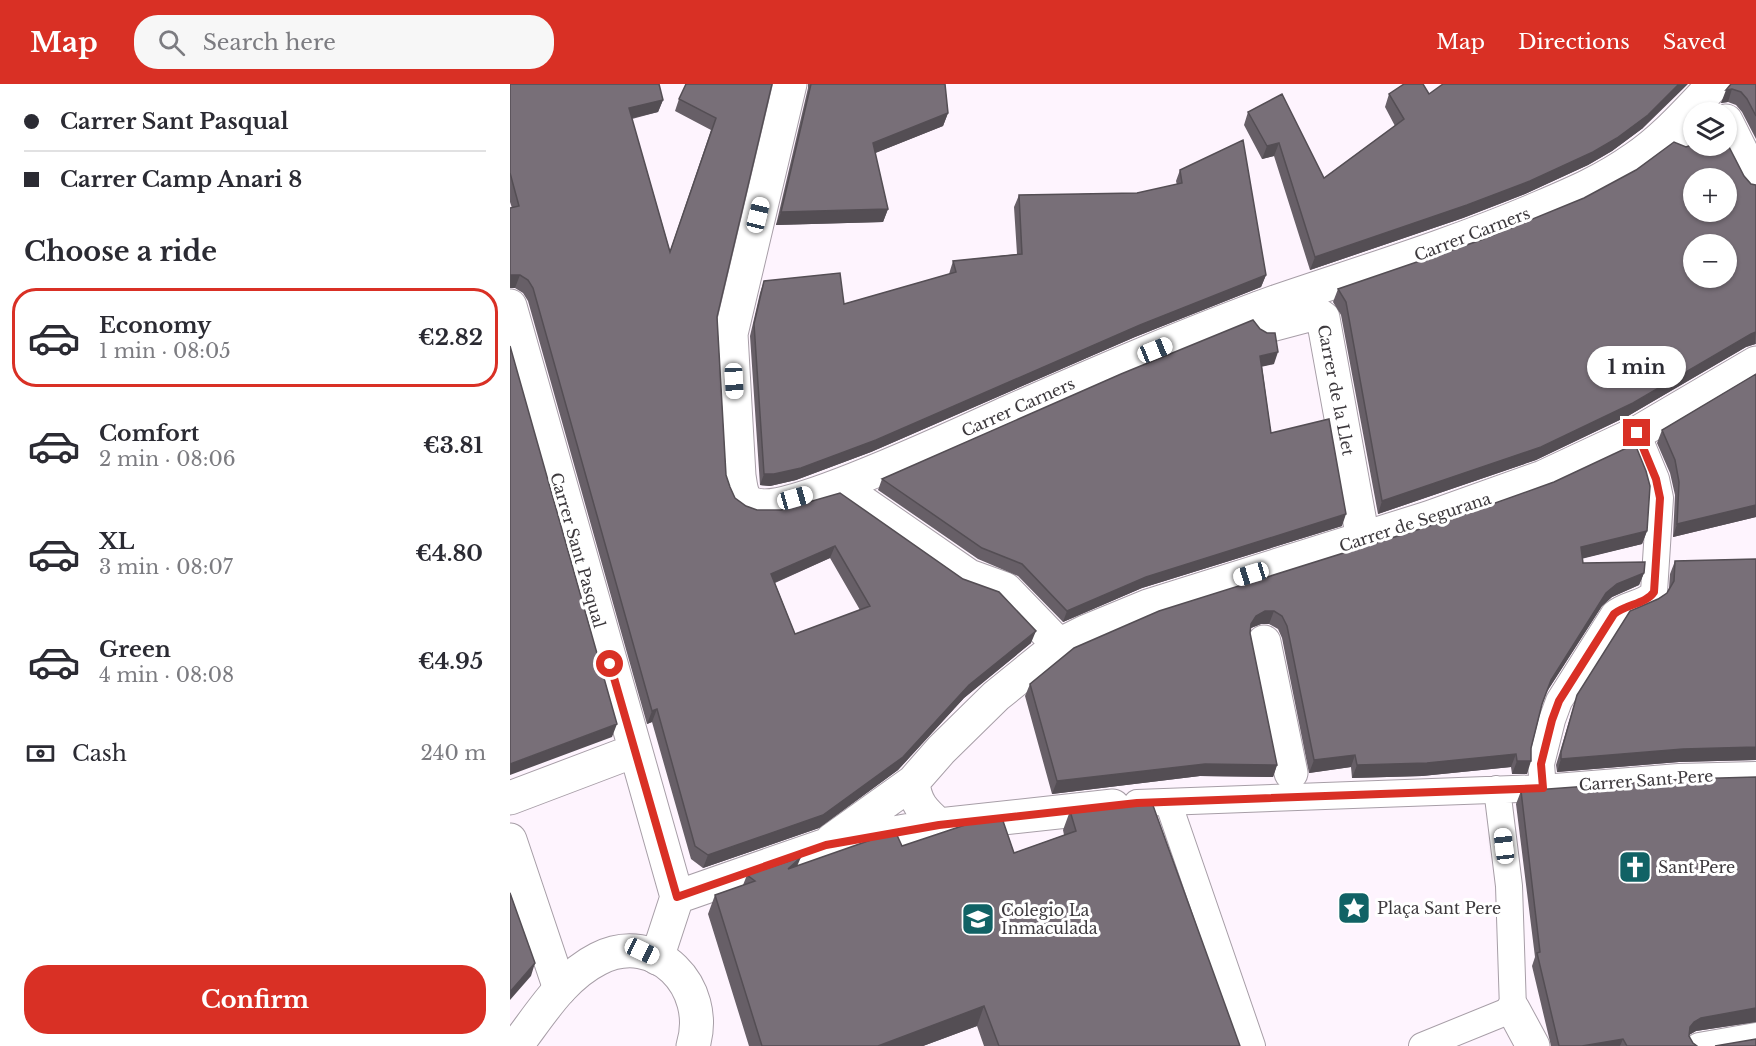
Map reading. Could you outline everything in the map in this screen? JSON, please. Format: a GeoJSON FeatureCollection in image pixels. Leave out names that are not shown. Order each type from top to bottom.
{"type":"FeatureCollection","features":[{"type":"Feature","properties":{"kind":"street","name":"Carrer Carners"},"geometry":{"type":"LineString","coordinates":[[790,84],[731,334],[739,476],[742,494],[749,502],[757,505],[772,505],[839,486],[1113,366],[1259,308],[1438,248],[1493,227],[1579,191],[1683,130]]}},
{"type":"Feature","properties":{"kind":"street","name":"Carrer Carners"},"geometry":{"type":"LineString","coordinates":[[1702,102],[1714,84]]}},
{"type":"Feature","properties":{"kind":"street"},"geometry":{"type":"LineString","coordinates":[[1737,143],[1756,181]]}},
{"type":"Feature","properties":{"kind":"street","name":"Carrer Sant Pasqual"},"geometry":{"type":"LineString","coordinates":[[510,306],[677,897]]}},
{"type":"Feature","properties":{"kind":"street","name":"Carrer de la Llet"},"geometry":{"type":"LineString","coordinates":[[1259,308],[1267,326],[1316,313],[1323,318],[1363,539]]}},
{"type":"Feature","properties":{"kind":"street","name":"Carrer de Segurana"},"geometry":{"type":"LineString","coordinates":[[826,845],[913,782],[981,710],[1059,645],[1148,606],[1517,488],[1637,433],[1756,363]]}},
{"type":"Feature","properties":{"kind":"street"},"geometry":{"type":"LineString","coordinates":[[839,486],[969,576],[1005,590],[1059,645]]}},
{"type":"Feature","properties":{"kind":"street"},"geometry":{"type":"LineString","coordinates":[[1264,642],[1291,773]]}},
{"type":"Feature","properties":{"kind":"street"},"geometry":{"type":"LineString","coordinates":[[510,798],[634,751]]}},
{"type":"Feature","properties":{"kind":"street"},"geometry":{"type":"LineString","coordinates":[[913,782],[918,805],[939,825]]}},
{"type":"Feature","properties":{"kind":"street"},"geometry":{"type":"LineString","coordinates":[[657,958],[677,897],[826,845],[939,825],[1153,803]]}},
{"type":"Feature","properties":{"kind":"street"},"geometry":{"type":"LineString","coordinates":[[510,840],[560,989]]}},
{"type":"Feature","properties":{"kind":"street"},"geometry":{"type":"LineString","coordinates":[[516,1046],[560,989],[585,966],[615,952],[629,950],[642,951],[657,958],[675,969],[686,982],[694,999],[697,1019],[693,1046]]}},
{"type":"Feature","properties":{"kind":"street"},"geometry":{"type":"LineString","coordinates":[[1513,1009],[1533,1046]]}},
{"type":"Feature","properties":{"kind":"lane"},"geometry":{"type":"LineString","coordinates":[[1252,1046],[1153,803],[1540,788],[1541,764],[1559,701],[1614,614],[1623,606],[1650,597],[1654,592],[1660,498],[1656,479],[1637,433]]}},
{"type":"Feature","properties":{"kind":"lane","name":"Carrer Sant Pere"},"geometry":{"type":"LineString","coordinates":[[1540,788],[1679,777],[1756,775]]}},
{"type":"Feature","properties":{"kind":"lane"},"geometry":{"type":"LineString","coordinates":[[1422,1046],[1513,1009],[1509,886],[1497,789]]}},
{"type":"Feature","properties":{"kind":"lane"},"geometry":{"type":"LineString","coordinates":[[1699,1046],[1756,1036]]}},
{"type":"Feature","properties":{"kind":"building"},"geometry":{"type":"Polygon","coordinates":[[[510,84],[659,84],[663,100],[629,108],[670,252],[716,118],[679,99],[686,84],[772,84],[717,317],[726,475],[735,498],[757,510],[781,510],[840,493],[963,579],[999,592],[1036,631],[969,685],[903,757],[823,815],[708,855],[695,846],[657,709],[652,711],[533,288],[528,280],[520,275],[510,275],[510,208],[519,206],[510,173],[510,84]],[[835,546],[771,574],[795,634],[870,606],[835,546]]]}},
{"type":"Feature","properties":{"kind":"building"},"geometry":{"type":"Polygon","coordinates":[[[811,84],[945,84],[948,113],[873,143],[888,209],[781,212],[811,84]]]}},
{"type":"Feature","properties":{"kind":"building"},"geometry":{"type":"Polygon","coordinates":[[[1404,84],[1423,84],[1429,94],[1443,84],[1679,84],[1648,115],[1593,152],[1530,181],[1467,205],[1315,257],[1279,143],[1267,146],[1248,112],[1282,94],[1324,178],[1404,119],[1389,94],[1404,84]]]}},
{"type":"Feature","properties":{"kind":"building"},"geometry":{"type":"Polygon","coordinates":[[[1731,84],[1756,84],[1756,116],[1741,92],[1726,90],[1731,84]]]}},
{"type":"Feature","properties":{"kind":"building"},"geometry":{"type":"Polygon","coordinates":[[[1243,140],[1266,275],[1140,325],[876,440],[801,468],[764,474],[754,324],[764,281],[840,273],[844,304],[956,272],[953,261],[1022,254],[1019,195],[1137,193],[1182,183],[1180,170],[1243,140]]]}},
{"type":"Feature","properties":{"kind":"building"},"geometry":{"type":"Polygon","coordinates":[[[1674,142],[1683,146],[1683,156],[1734,156],[1744,176],[1751,184],[1756,185],[1756,332],[1633,403],[1541,447],[1382,501],[1346,302],[1338,289],[1481,240],[1584,198],[1636,170],[1674,142]]]}},
{"type":"Feature","properties":{"kind":"building"},"geometry":{"type":"Polygon","coordinates":[[[1253,320],[1260,329],[1267,333],[1275,333],[1278,352],[1260,356],[1271,433],[1329,419],[1346,514],[1146,577],[1067,611],[1022,564],[982,548],[882,479],[1121,374],[1253,320]]]}},
{"type":"Feature","properties":{"kind":"building"},"geometry":{"type":"Polygon","coordinates":[[[510,346],[617,724],[510,764],[510,346]]]}},
{"type":"Feature","properties":{"kind":"building"},"geometry":{"type":"Polygon","coordinates":[[[1756,374],[1756,505],[1677,524],[1679,482],[1675,460],[1662,430],[1756,374]]]}},
{"type":"Feature","properties":{"kind":"building"},"geometry":{"type":"Polygon","coordinates":[[[1635,444],[1650,486],[1647,531],[1581,547],[1583,563],[1645,562],[1644,573],[1617,584],[1606,593],[1551,680],[1542,704],[1531,748],[1531,761],[1517,761],[1516,754],[1427,763],[1357,765],[1355,755],[1314,760],[1287,626],[1282,616],[1274,611],[1265,611],[1256,616],[1251,624],[1250,633],[1277,765],[1205,764],[1057,781],[1030,684],[1074,648],[1159,611],[1439,523],[1554,482],[1635,444]]]}},
{"type":"Feature","properties":{"kind":"building"},"geometry":{"type":"Polygon","coordinates":[[[1756,559],[1756,747],[1683,749],[1561,759],[1577,695],[1630,611],[1667,593],[1674,581],[1675,561],[1756,559]]]}},
{"type":"Feature","properties":{"kind":"building"},"geometry":{"type":"Polygon","coordinates":[[[1756,777],[1756,1008],[1701,1018],[1694,1022],[1690,1027],[1689,1036],[1697,1046],[1627,1046],[1623,1039],[1582,1046],[1559,1046],[1537,953],[1540,952],[1521,791],[1685,779],[1756,777]]]}},
{"type":"Feature","properties":{"kind":"building","name":"Colegio La Inmaculada"},"geometry":{"type":"Polygon","coordinates":[[[1151,800],[1240,1046],[999,1046],[984,1006],[878,1046],[762,1046],[715,895],[755,881],[747,875],[801,857],[788,869],[885,835],[896,833],[902,846],[977,821],[1002,818],[1014,853],[1076,831],[1070,811],[1151,800]]]}},
{"type":"Feature","properties":{"kind":"building"},"geometry":{"type":"Polygon","coordinates":[[[510,893],[535,963],[510,992],[510,893]]]}},
{"type":"Feature","properties":{"kind":"building"},"geometry":{"type":"Polygon","coordinates":[[[1756,1039],[1756,1046],[1715,1046],[1756,1039]]]}},
{"type":"Feature","properties":{"kind":"place","name":"Sant Pere"},"geometry":{"type":"Point","coordinates":[1635,867]}},
{"type":"Feature","properties":{"kind":"place","name":"Plaça Sant Pere"},"geometry":{"type":"Point","coordinates":[1354,908]}},
{"type":"Feature","properties":{"kind":"place","name":"Colegio La Inmaculada"},"geometry":{"type":"Point","coordinates":[978,919]}},
{"type":"Feature","properties":{"kind":"route"},"geometry":{"type":"LineString","coordinates":[[610,664],[677,897],[826,845],[939,825],[1137,803],[1543,788],[1541,764],[1559,701],[1614,614],[1623,606],[1644,600],[1654,592],[1660,498],[1656,479],[1637,433]]}}]}
